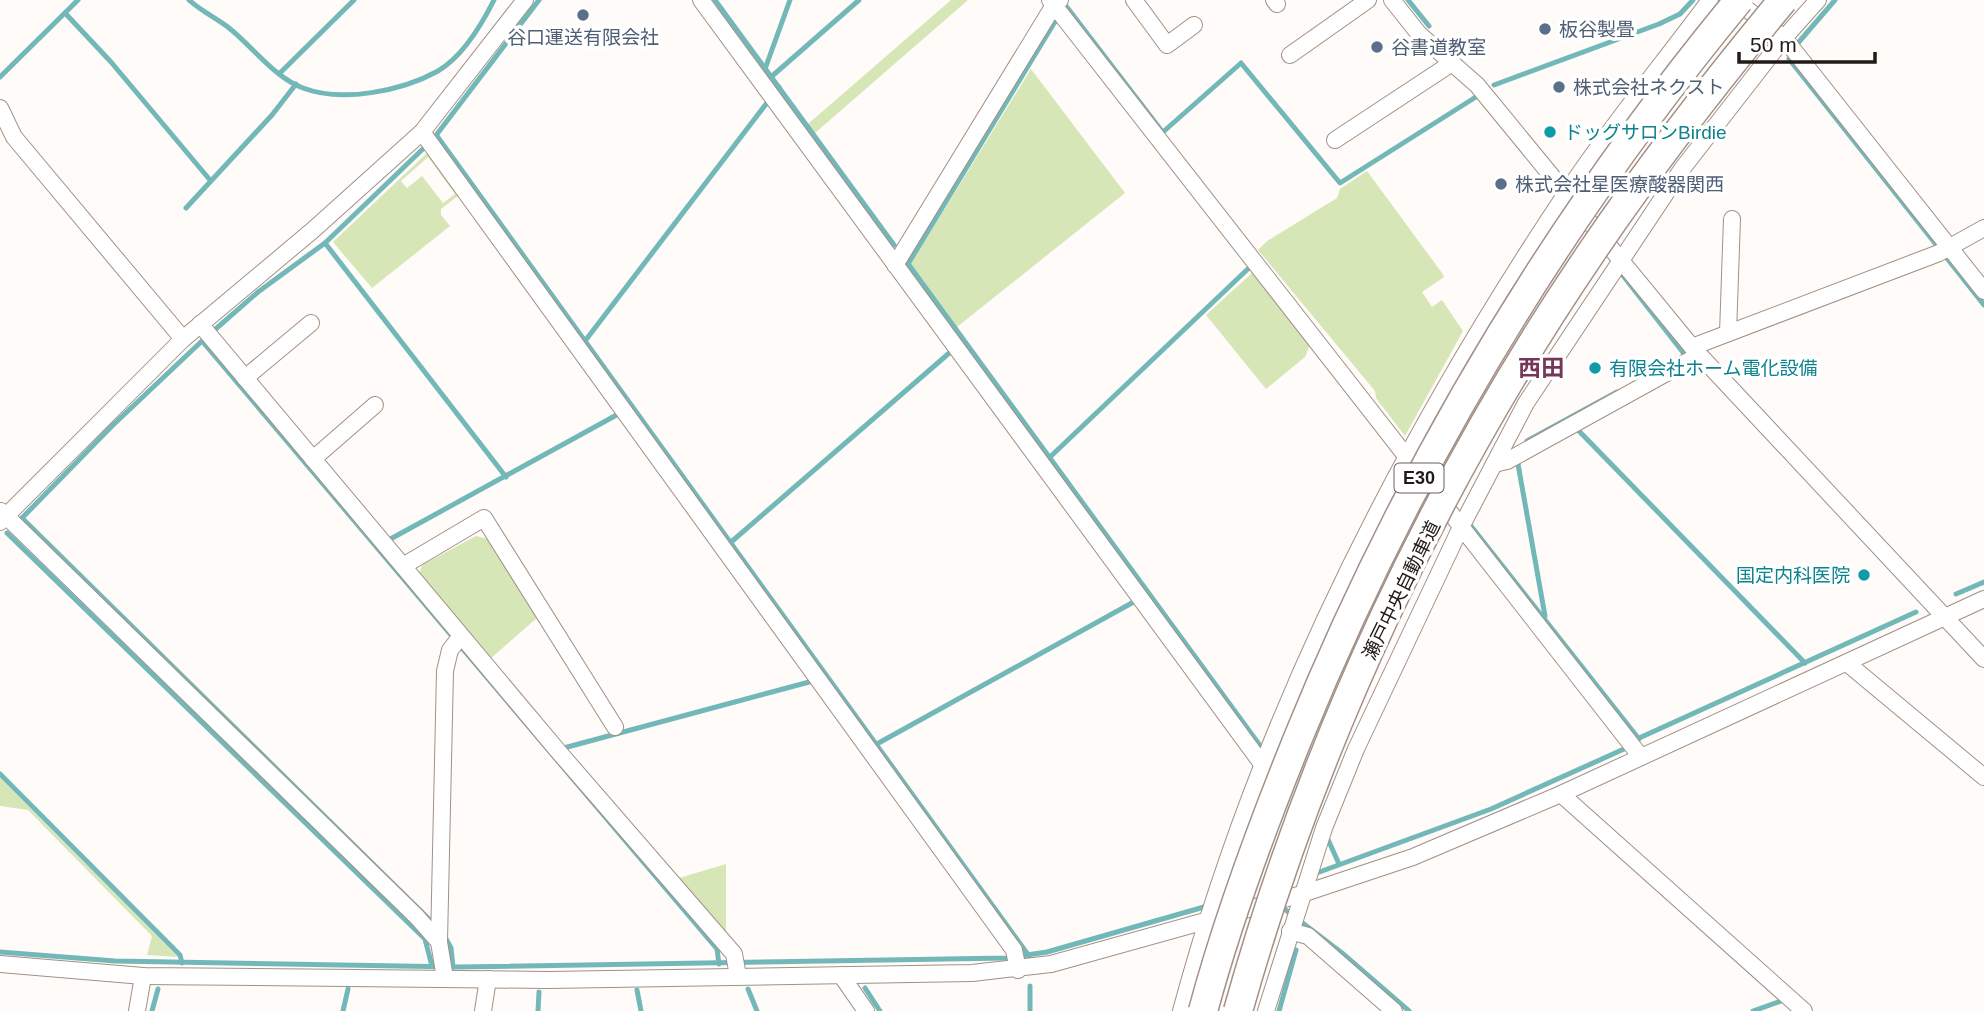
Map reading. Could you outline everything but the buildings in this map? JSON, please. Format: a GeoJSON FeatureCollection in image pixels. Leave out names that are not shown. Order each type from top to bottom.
{"type":"FeatureCollection","features":[{"type":"Feature","properties":{"kind":"highway","name":"瀬戸中央自動車道"},"geometry":{"type":"LineString","coordinates":[[1203,1011],[1242,885],[1321,682],[1375,563],[1430,456],[1564,232],[1737,0]]}},
{"type":"Feature","properties":{"kind":"highway","name":"瀬戸中央自動車道"},"geometry":{"type":"LineString","coordinates":[[1238,1011],[1276,890],[1355,684],[1459,472],[1522,360],[1592,251],[1659,156],[1783,0]]}},
{"type":"Feature","properties":{"kind":"street"},"geometry":{"type":"LineString","coordinates":[[439,942],[417,917],[2,516],[183,339],[206,331],[313,230],[428,139],[525,0]]}},
{"type":"Feature","properties":{"kind":"street"},"geometry":{"type":"LineString","coordinates":[[701,0],[1140,598],[1265,757]]}},
{"type":"Feature","properties":{"kind":"street"},"geometry":{"type":"LineString","coordinates":[[1134,0],[1167,45],[1194,25]]}},
{"type":"Feature","properties":{"kind":"street"},"geometry":{"type":"LineString","coordinates":[[1290,55],[1368,0]]}},
{"type":"Feature","properties":{"kind":"street"},"geometry":{"type":"LineString","coordinates":[[1392,0],[1419,34],[1477,85],[1696,351],[1984,659]]}},
{"type":"Feature","properties":{"kind":"street"},"geometry":{"type":"LineString","coordinates":[[1181,1011],[1209,910],[1265,757],[1319,630],[1405,455],[1454,369],[1566,192],[1710,0]]}},
{"type":"Feature","properties":{"kind":"street"},"geometry":{"type":"LineString","coordinates":[[1737,0],[1784,38],[1947,251],[1984,292]]}},
{"type":"Feature","properties":{"kind":"street"},"geometry":{"type":"LineString","coordinates":[[1266,1011],[1323,833],[1404,642],[1527,403],[1682,169],[1784,38],[1818,0]]}},
{"type":"Feature","properties":{"kind":"street"},"geometry":{"type":"LineString","coordinates":[[895,265],[1057,6],[1253,263],[1641,757]]}},
{"type":"Feature","properties":{"kind":"street"},"geometry":{"type":"LineString","coordinates":[[1335,140],[1452,63]]}},
{"type":"Feature","properties":{"kind":"street"},"geometry":{"type":"LineString","coordinates":[[0,108],[14,137],[183,339]]}},
{"type":"Feature","properties":{"kind":"street"},"geometry":{"type":"LineString","coordinates":[[428,139],[625,410],[1017,962]]}},
{"type":"Feature","properties":{"kind":"street"},"geometry":{"type":"LineString","coordinates":[[1728,333],[1732,219]]}},
{"type":"Feature","properties":{"kind":"street"},"geometry":{"type":"LineString","coordinates":[[1494,464],[1507,461],[1728,333],[1947,251],[1984,228]]}},
{"type":"Feature","properties":{"kind":"street"},"geometry":{"type":"LineString","coordinates":[[245,378],[311,323]]}},
{"type":"Feature","properties":{"kind":"street"},"geometry":{"type":"LineString","coordinates":[[206,331],[736,967]]}},
{"type":"Feature","properties":{"kind":"street"},"geometry":{"type":"LineString","coordinates":[[313,459],[375,405]]}},
{"type":"Feature","properties":{"kind":"street"},"geometry":{"type":"LineString","coordinates":[[403,566],[484,518],[615,726]]}},
{"type":"Feature","properties":{"kind":"street"},"geometry":{"type":"LineString","coordinates":[[0,964],[143,976],[444,970],[488,979],[736,967],[841,975],[1084,956],[1209,910],[1306,882],[1413,857],[1561,794],[1984,599]]}},
{"type":"Feature","properties":{"kind":"street"},"geometry":{"type":"LineString","coordinates":[[444,970],[439,942],[445,671],[450,650],[461,636]]}},
{"type":"Feature","properties":{"kind":"street"},"geometry":{"type":"LineString","coordinates":[[1847,663],[1981,768]]}},
{"type":"Feature","properties":{"kind":"street"},"geometry":{"type":"LineString","coordinates":[[1561,794],[1804,1011]]}},
{"type":"Feature","properties":{"kind":"street"},"geometry":{"type":"LineString","coordinates":[[1293,922],[1394,1011]]}},
{"type":"Feature","properties":{"kind":"street"},"geometry":{"type":"LineString","coordinates":[[841,975],[866,1011]]}},
{"type":"Feature","properties":{"kind":"street"},"geometry":{"type":"LineString","coordinates":[[137,1011],[143,976]]}},
{"type":"Feature","properties":{"kind":"street"},"geometry":{"type":"LineString","coordinates":[[483,1011],[488,979]]}},
{"type":"Feature","properties":{"kind":"green space"},"geometry":{"type":"Polygon","coordinates":[[[951,0],[968,0],[815,133],[808,124],[951,0]]]}},
{"type":"Feature","properties":{"kind":"green space"},"geometry":{"type":"Polygon","coordinates":[[[1031,69],[1125,193],[957,327],[910,265],[1031,69]]]}},
{"type":"Feature","properties":{"kind":"green space"},"geometry":{"type":"Polygon","coordinates":[[[428,152],[459,195],[441,209],[441,215],[450,226],[372,288],[333,242],[428,152]],[[428,157],[401,181],[407,188],[422,176],[443,203],[455,194],[428,157]]]}},
{"type":"Feature","properties":{"kind":"green space"},"geometry":{"type":"Polygon","coordinates":[[[1367,171],[1444,277],[1422,292],[1432,307],[1442,300],[1463,331],[1405,436],[1376,398],[1375,391],[1258,250],[1267,241],[1337,198],[1340,189],[1367,171]]]}},
{"type":"Feature","properties":{"kind":"green space"},"geometry":{"type":"Polygon","coordinates":[[[1252,273],[1310,345],[1305,357],[1266,389],[1206,315],[1252,273]]]}},
{"type":"Feature","properties":{"kind":"green space"},"geometry":{"type":"Polygon","coordinates":[[[476,536],[488,539],[537,618],[490,659],[419,574],[422,565],[476,536]]]}},
{"type":"Feature","properties":{"kind":"green space"},"geometry":{"type":"Polygon","coordinates":[[[0,778],[178,957],[147,955],[152,936],[28,810],[0,806],[0,778]]]}},
{"type":"Feature","properties":{"kind":"green space"},"geometry":{"type":"Polygon","coordinates":[[[726,864],[726,934],[679,878],[726,864]]]}},
{"type":"Feature","properties":{"kind":"waterway"},"geometry":{"type":"LineString","coordinates":[[0,77],[78,0]]}},
{"type":"Feature","properties":{"kind":"waterway"},"geometry":{"type":"LineString","coordinates":[[189,0],[238,35],[283,77],[303,88],[335,94],[372,93],[390,89],[438,71],[463,49],[494,0]]}},
{"type":"Feature","properties":{"kind":"waterway"},"geometry":{"type":"LineString","coordinates":[[280,73],[354,0]]}},
{"type":"Feature","properties":{"kind":"waterway"},"geometry":{"type":"LineString","coordinates":[[434,138],[539,0]]}},
{"type":"Feature","properties":{"kind":"waterway"},"geometry":{"type":"LineString","coordinates":[[715,0],[894,245]]}},
{"type":"Feature","properties":{"kind":"waterway"},"geometry":{"type":"LineString","coordinates":[[765,69],[790,0]]}},
{"type":"Feature","properties":{"kind":"waterway"},"geometry":{"type":"LineString","coordinates":[[771,77],[859,0]]}},
{"type":"Feature","properties":{"kind":"waterway"},"geometry":{"type":"LineString","coordinates":[[1408,0],[1429,26]]}},
{"type":"Feature","properties":{"kind":"waterway"},"geometry":{"type":"LineString","coordinates":[[1494,85],[1659,24],[1680,14],[1693,0]]}},
{"type":"Feature","properties":{"kind":"waterway"},"geometry":{"type":"LineString","coordinates":[[1798,43],[1835,0]]}},
{"type":"Feature","properties":{"kind":"waterway"},"geometry":{"type":"LineString","coordinates":[[1063,2],[1161,130]]}},
{"type":"Feature","properties":{"kind":"waterway"},"geometry":{"type":"LineString","coordinates":[[65,13],[111,62],[210,180]]}},
{"type":"Feature","properties":{"kind":"waterway"},"geometry":{"type":"LineString","coordinates":[[908,264],[1059,15]]}},
{"type":"Feature","properties":{"kind":"waterway"},"geometry":{"type":"LineString","coordinates":[[1789,59],[1984,305]]}},
{"type":"Feature","properties":{"kind":"waterway"},"geometry":{"type":"LineString","coordinates":[[1163,132],[1241,63],[1340,183],[1479,95]]}},
{"type":"Feature","properties":{"kind":"waterway"},"geometry":{"type":"LineString","coordinates":[[186,208],[272,115],[296,84]]}},
{"type":"Feature","properties":{"kind":"waterway"},"geometry":{"type":"LineString","coordinates":[[585,341],[779,87]]}},
{"type":"Feature","properties":{"kind":"waterway"},"geometry":{"type":"LineString","coordinates":[[437,136],[1029,956]]}},
{"type":"Feature","properties":{"kind":"waterway"},"geometry":{"type":"LineString","coordinates":[[211,333],[258,292],[325,243],[427,145]]}},
{"type":"Feature","properties":{"kind":"waterway"},"geometry":{"type":"LineString","coordinates":[[325,243],[506,477]]}},
{"type":"Feature","properties":{"kind":"waterway"},"geometry":{"type":"LineString","coordinates":[[906,261],[1264,751]]}},
{"type":"Feature","properties":{"kind":"waterway"},"geometry":{"type":"LineString","coordinates":[[1049,458],[1252,265]]}},
{"type":"Feature","properties":{"kind":"waterway"},"geometry":{"type":"LineString","coordinates":[[1621,273],[1685,355]]}},
{"type":"Feature","properties":{"kind":"waterway"},"geometry":{"type":"LineString","coordinates":[[21,519],[112,426],[203,340]]}},
{"type":"Feature","properties":{"kind":"waterway"},"geometry":{"type":"LineString","coordinates":[[202,341],[717,949],[719,964]]}},
{"type":"Feature","properties":{"kind":"waterway"},"geometry":{"type":"LineString","coordinates":[[730,543],[955,348]]}},
{"type":"Feature","properties":{"kind":"waterway"},"geometry":{"type":"LineString","coordinates":[[1527,441],[1617,392]]}},
{"type":"Feature","properties":{"kind":"waterway"},"geometry":{"type":"LineString","coordinates":[[385,542],[622,412]]}},
{"type":"Feature","properties":{"kind":"waterway"},"geometry":{"type":"LineString","coordinates":[[1578,430],[1805,663]]}},
{"type":"Feature","properties":{"kind":"waterway"},"geometry":{"type":"LineString","coordinates":[[1518,464],[1545,616]]}},
{"type":"Feature","properties":{"kind":"waterway"},"geometry":{"type":"LineString","coordinates":[[22,518],[434,924]]}},
{"type":"Feature","properties":{"kind":"waterway"},"geometry":{"type":"LineString","coordinates":[[1471,526],[1639,739]]}},
{"type":"Feature","properties":{"kind":"waterway"},"geometry":{"type":"LineString","coordinates":[[7,533],[425,939],[432,966]]}},
{"type":"Feature","properties":{"kind":"waterway"},"geometry":{"type":"LineString","coordinates":[[1956,594],[1984,582]]}},
{"type":"Feature","properties":{"kind":"waterway"},"geometry":{"type":"LineString","coordinates":[[875,745],[1139,599]]}},
{"type":"Feature","properties":{"kind":"waterway"},"geometry":{"type":"LineString","coordinates":[[1637,739],[1916,612]]}},
{"type":"Feature","properties":{"kind":"waterway"},"geometry":{"type":"LineString","coordinates":[[560,749],[813,681]]}},
{"type":"Feature","properties":{"kind":"waterway"},"geometry":{"type":"LineString","coordinates":[[1314,874],[1491,809],[1624,749]]}},
{"type":"Feature","properties":{"kind":"waterway"},"geometry":{"type":"LineString","coordinates":[[0,774],[180,955],[182,963]]}},
{"type":"Feature","properties":{"kind":"waterway"},"geometry":{"type":"LineString","coordinates":[[1326,835],[1339,864]]}},
{"type":"Feature","properties":{"kind":"waterway"},"geometry":{"type":"LineString","coordinates":[[0,952],[115,961],[458,967],[1007,958],[1047,952],[1211,905]]}},
{"type":"Feature","properties":{"kind":"waterway"},"geometry":{"type":"LineString","coordinates":[[1279,905],[1342,953],[1409,1011]]}},
{"type":"Feature","properties":{"kind":"waterway"},"geometry":{"type":"LineString","coordinates":[[445,937],[451,948],[453,967]]}},
{"type":"Feature","properties":{"kind":"waterway"},"geometry":{"type":"LineString","coordinates":[[1279,1011],[1296,950]]}},
{"type":"Feature","properties":{"kind":"waterway"},"geometry":{"type":"LineString","coordinates":[[1030,986],[1030,1011]]}},
{"type":"Feature","properties":{"kind":"waterway"},"geometry":{"type":"LineString","coordinates":[[865,988],[880,1011]]}},
{"type":"Feature","properties":{"kind":"waterway"},"geometry":{"type":"LineString","coordinates":[[152,1011],[158,989]]}},
{"type":"Feature","properties":{"kind":"waterway"},"geometry":{"type":"LineString","coordinates":[[343,1011],[348,989]]}},
{"type":"Feature","properties":{"kind":"waterway"},"geometry":{"type":"LineString","coordinates":[[748,989],[757,1011]]}},
{"type":"Feature","properties":{"kind":"waterway"},"geometry":{"type":"LineString","coordinates":[[637,990],[641,1011]]}},
{"type":"Feature","properties":{"kind":"waterway"},"geometry":{"type":"LineString","coordinates":[[538,1011],[539,992]]}},
{"type":"Feature","properties":{"kind":"waterway"},"geometry":{"type":"LineString","coordinates":[[1753,1011],[1787,999]]}},
{"type":"Feature","properties":{"kind":"place","name":"谷口運送有限会社"},"geometry":{"type":"Point","coordinates":[583,15]}},
{"type":"Feature","properties":{"kind":"place","name":"板谷製畳"},"geometry":{"type":"Point","coordinates":[1545,29]}},
{"type":"Feature","properties":{"kind":"place","name":"谷書道教室"},"geometry":{"type":"Point","coordinates":[1377,47]}},
{"type":"Feature","properties":{"kind":"place","name":"株式会社ネクスト"},"geometry":{"type":"Point","coordinates":[1559,87]}},
{"type":"Feature","properties":{"kind":"place","name":"ドッグサロンBirdie"},"geometry":{"type":"Point","coordinates":[1550,132]}},
{"type":"Feature","properties":{"kind":"place","name":"株式会社星医療酸器関西"},"geometry":{"type":"Point","coordinates":[1501,184]}},
{"type":"Feature","properties":{"kind":"place","name":"有限会社ホーム電化設備"},"geometry":{"type":"Point","coordinates":[1595,368]}},
{"type":"Feature","properties":{"kind":"place","name":"国定内科医院"},"geometry":{"type":"Point","coordinates":[1864,575]}},
{"type":"Feature","properties":{"kind":"district","name":"西田"},"geometry":{"type":"Point","coordinates":[1541,368]}}]}
